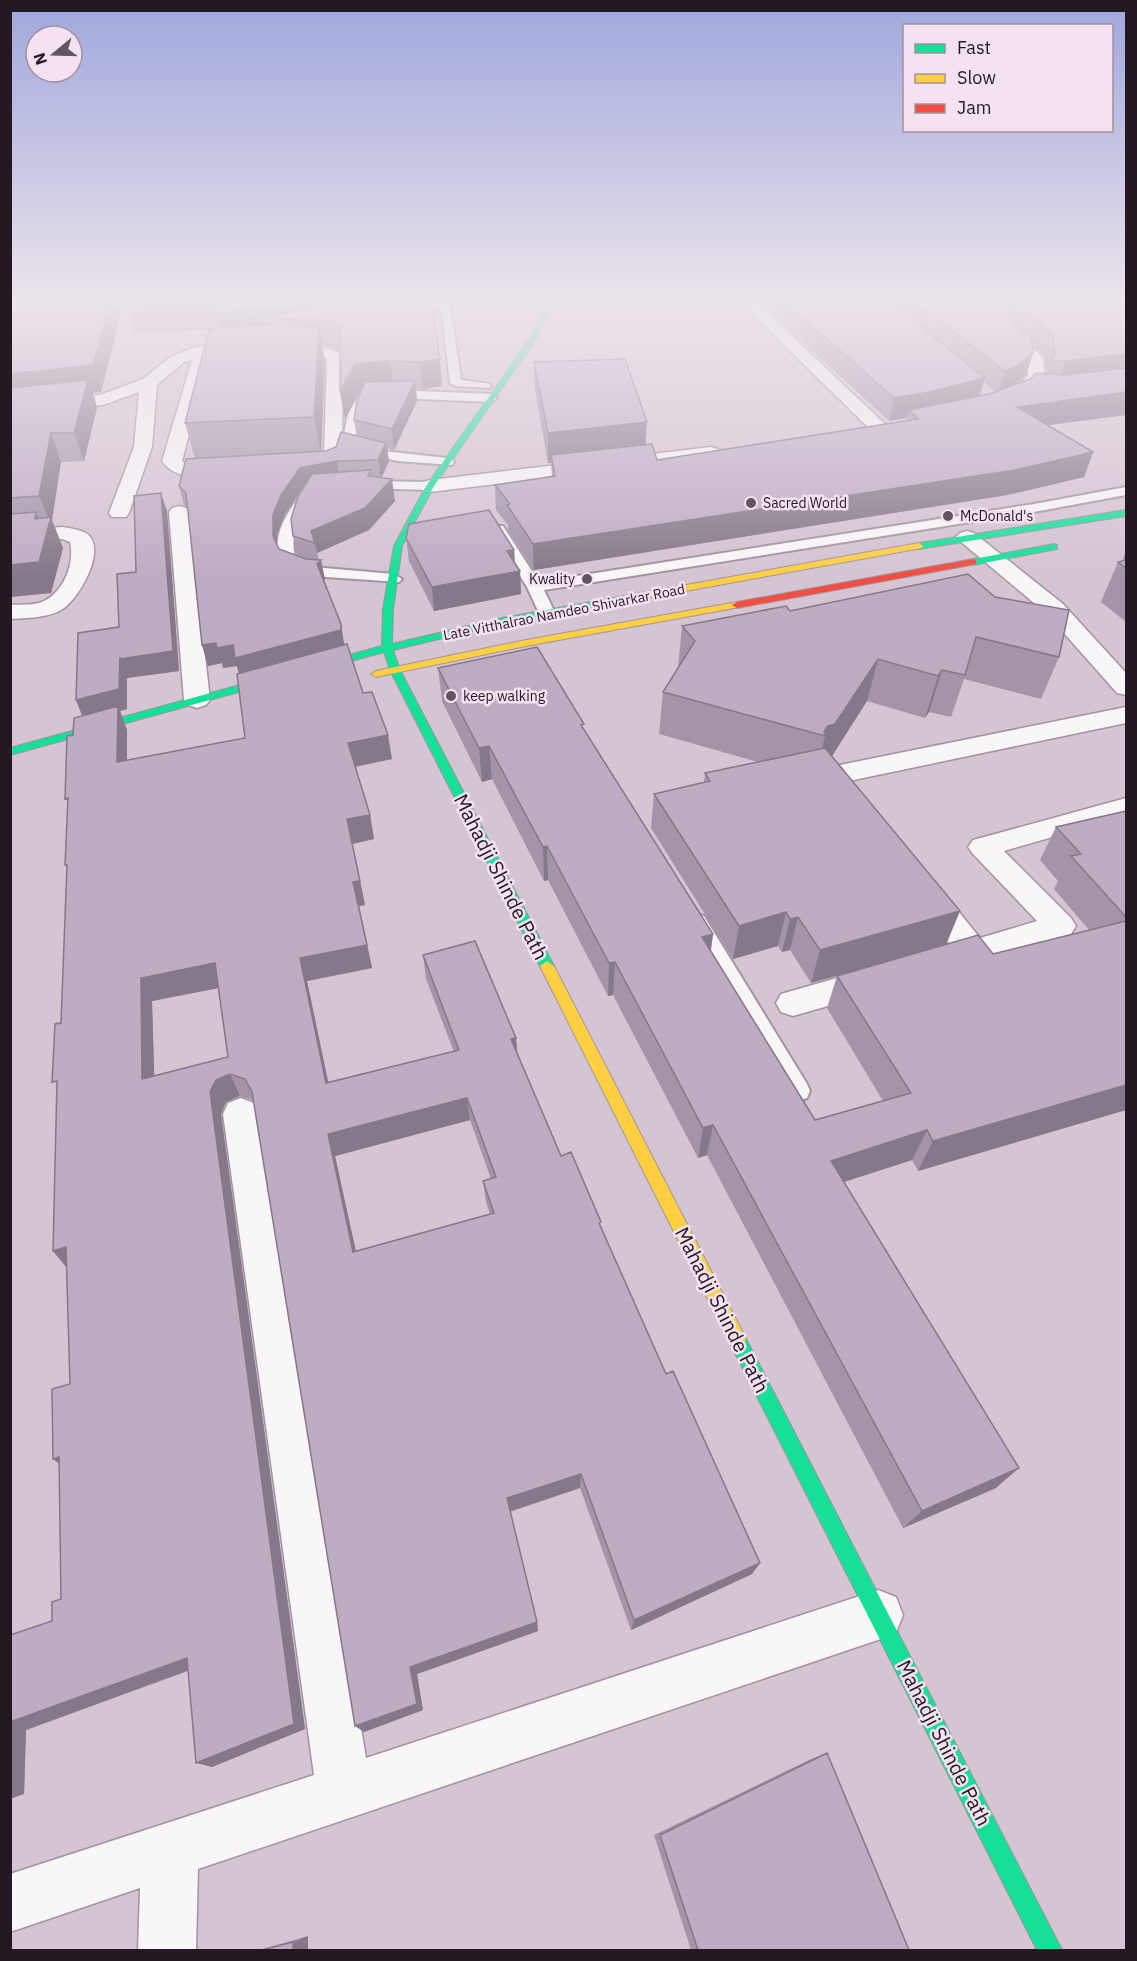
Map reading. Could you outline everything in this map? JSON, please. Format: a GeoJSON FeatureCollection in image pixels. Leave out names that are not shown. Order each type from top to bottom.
{"type":"FeatureCollection","features":[{"type":"Feature","properties":{"kind":"main road"},"geometry":{"type":"LineString","coordinates":[[387,648],[388,609],[398,546],[430,486],[495,394]]}},
{"type":"Feature","properties":{"kind":"main road","name":"Late Vitthalrao Namdeo Shivarkar Road"},"geometry":{"type":"LineString","coordinates":[[10,752],[387,648],[502,621],[967,537],[1126,513]]}},
{"type":"Feature","properties":{"kind":"main road","name":"Late Vitthalrao Namdeo Shivarkar Road"},"geometry":{"type":"LineString","coordinates":[[359,678],[395,670],[531,651],[991,557],[1070,545]]}},
{"type":"Feature","properties":{"kind":"main road","name":"Mahadji Shinde Path"},"geometry":{"type":"LineString","coordinates":[[387,648],[395,670],[1050,1950]]}},
{"type":"Feature","properties":{"kind":"street"},"geometry":{"type":"LineString","coordinates":[[10,410],[103,400],[121,394]]}},
{"type":"Feature","properties":{"kind":"street"},"geometry":{"type":"LineString","coordinates":[[120,513],[143,447],[148,394]]}},
{"type":"Feature","properties":{"kind":"street"},"geometry":{"type":"LineString","coordinates":[[190,394],[172,461],[176,467],[184,470],[242,467]]}},
{"type":"Feature","properties":{"kind":"street"},"geometry":{"type":"LineString","coordinates":[[276,465],[322,463],[330,460],[333,454],[334,394]]}},
{"type":"Feature","properties":{"kind":"street"},"geometry":{"type":"LineString","coordinates":[[843,394],[881,430]]}},
{"type":"Feature","properties":{"kind":"street"},"geometry":{"type":"LineString","coordinates":[[989,402],[1019,394]]}},
{"type":"Feature","properties":{"kind":"street"},"geometry":{"type":"LineString","coordinates":[[860,434],[903,427]]}},
{"type":"Feature","properties":{"kind":"street"},"geometry":{"type":"LineString","coordinates":[[430,486],[724,452]]}},
{"type":"Feature","properties":{"kind":"street"},"geometry":{"type":"LineString","coordinates":[[179,512],[197,700]]}},
{"type":"Feature","properties":{"kind":"street"},"geometry":{"type":"LineString","coordinates":[[10,537],[63,533],[79,537],[84,547],[78,572],[63,599],[50,607],[10,612]]}},
{"type":"Feature","properties":{"kind":"street"},"geometry":{"type":"LineString","coordinates":[[967,537],[1055,609],[1126,688]]}},
{"type":"Feature","properties":{"kind":"street"},"geometry":{"type":"LineString","coordinates":[[867,822],[830,776],[1126,715]]}},
{"type":"Feature","properties":{"kind":"street"},"geometry":{"type":"LineString","coordinates":[[793,1003],[1060,926],[983,847],[1126,807]]}},
{"type":"Feature","properties":{"kind":"street"},"geometry":{"type":"LineString","coordinates":[[905,868],[973,952]]}},
{"type":"Feature","properties":{"kind":"street"},"geometry":{"type":"LineString","coordinates":[[241,1113],[344,1793]]}},
{"type":"Feature","properties":{"kind":"street"},"geometry":{"type":"LineString","coordinates":[[10,1903],[878,1615]]}},
{"type":"Feature","properties":{"kind":"street"},"geometry":{"type":"LineString","coordinates":[[167,1950],[170,1850]]}},
{"type":"Feature","properties":{"kind":"lane"},"geometry":{"type":"LineString","coordinates":[[443,394],[363,397],[351,419],[348,445],[388,456],[447,462]]}},
{"type":"Feature","properties":{"kind":"lane"},"geometry":{"type":"LineString","coordinates":[[348,485],[430,486]]}},
{"type":"Feature","properties":{"kind":"lane"},"geometry":{"type":"LineString","coordinates":[[319,489],[310,491],[287,523],[284,548],[289,563],[311,571],[394,579]]}},
{"type":"Feature","properties":{"kind":"lane"},"geometry":{"type":"LineString","coordinates":[[535,587],[1034,508],[1126,491]]}},
{"type":"Feature","properties":{"kind":"lane"},"geometry":{"type":"LineString","coordinates":[[1034,508],[1054,524]]}},
{"type":"Feature","properties":{"kind":"lane"},"geometry":{"type":"LineString","coordinates":[[492,520],[535,587],[547,613]]}},
{"type":"Feature","properties":{"kind":"lane"},"geometry":{"type":"LineString","coordinates":[[688,909],[798,1091]]}},
{"type":"Feature","properties":{"kind":"building"},"geometry":{"type":"Polygon","coordinates":[[[10,394],[84,394],[74,433],[51,433],[39,496],[10,498],[10,394]]]}},
{"type":"Feature","properties":{"kind":"building"},"geometry":{"type":"Polygon","coordinates":[[[193,394],[315,394],[314,417],[185,423],[193,394]]]}},
{"type":"Feature","properties":{"kind":"building"},"geometry":{"type":"Polygon","coordinates":[[[360,394],[409,394],[392,429],[354,420],[360,394]]]}},
{"type":"Feature","properties":{"kind":"building"},"geometry":{"type":"Polygon","coordinates":[[[540,394],[637,394],[647,422],[548,433],[540,394]]]}},
{"type":"Feature","properties":{"kind":"building"},"geometry":{"type":"Polygon","coordinates":[[[889,394],[921,394],[894,398],[889,394]]]}},
{"type":"Feature","properties":{"kind":"building"},"geometry":{"type":"Polygon","coordinates":[[[989,394],[1115,394],[1017,407],[1093,452],[1015,470],[533,544],[507,505],[510,504],[495,485],[555,476],[551,455],[652,444],[657,460],[918,419],[909,410],[989,394]]]}},
{"type":"Feature","properties":{"kind":"building"},"geometry":{"type":"Polygon","coordinates":[[[341,432],[386,443],[378,460],[337,461],[300,468],[281,495],[273,515],[273,536],[279,549],[306,559],[321,560],[317,564],[341,624],[341,630],[235,658],[233,645],[217,648],[216,643],[202,645],[186,493],[179,486],[186,459],[326,451],[336,447],[341,432]]]}},
{"type":"Feature","properties":{"kind":"building"},"geometry":{"type":"Polygon","coordinates":[[[371,470],[368,476],[392,479],[365,508],[311,531],[315,543],[293,536],[291,519],[298,496],[312,474],[371,470]]]}},
{"type":"Feature","properties":{"kind":"building"},"geometry":{"type":"Polygon","coordinates":[[[161,493],[173,651],[120,659],[120,657],[119,689],[76,700],[78,633],[119,627],[117,574],[136,572],[134,496],[161,493]]]}},
{"type":"Feature","properties":{"kind":"building"},"geometry":{"type":"Polygon","coordinates":[[[489,510],[514,550],[507,551],[520,571],[432,587],[406,538],[409,524],[489,510]]]}},
{"type":"Feature","properties":{"kind":"building"},"geometry":{"type":"Polygon","coordinates":[[[36,512],[35,519],[51,517],[39,562],[10,565],[10,514],[36,512]]]}},
{"type":"Feature","properties":{"kind":"building"},"geometry":{"type":"Polygon","coordinates":[[[1126,560],[1126,568],[1118,562],[1126,560]]]}},
{"type":"Feature","properties":{"kind":"building"},"geometry":{"type":"Polygon","coordinates":[[[968,574],[995,597],[1069,610],[1059,657],[976,637],[965,675],[942,670],[938,676],[878,659],[835,724],[828,726],[824,732],[825,736],[663,692],[695,641],[682,626],[786,606],[790,611],[968,574]]]}},
{"type":"Feature","properties":{"kind":"building"},"geometry":{"type":"Polygon","coordinates":[[[347,644],[363,693],[372,692],[388,735],[348,743],[370,815],[347,819],[360,881],[353,882],[367,945],[300,958],[326,1083],[459,1050],[423,955],[475,941],[516,1038],[511,1039],[561,1156],[571,1152],[601,1222],[599,1223],[666,1374],[673,1371],[760,1563],[634,1620],[581,1474],[507,1498],[537,1622],[410,1667],[417,1704],[355,1726],[252,1092],[245,1079],[230,1074],[216,1080],[210,1092],[294,1724],[196,1763],[187,1658],[10,1722],[10,1635],[52,1621],[52,1602],[61,1599],[59,1457],[53,1459],[52,1389],[70,1384],[66,1247],[53,1251],[57,1081],[52,1082],[55,1024],[61,1023],[67,865],[65,865],[68,798],[65,799],[67,736],[73,735],[74,718],[118,706],[117,762],[245,738],[237,674],[347,644]],[[215,963],[141,978],[142,1079],[228,1057],[215,963]],[[467,1098],[328,1134],[353,1252],[494,1213],[483,1181],[496,1177],[467,1098]]]}},
{"type":"Feature","properties":{"kind":"building"},"geometry":{"type":"Polygon","coordinates":[[[537,647],[584,724],[581,725],[713,934],[702,937],[815,1120],[911,1093],[837,976],[978,935],[993,954],[1126,921],[1126,1085],[933,1141],[927,1130],[831,1161],[1019,1468],[922,1511],[713,1125],[703,1128],[615,962],[609,963],[547,846],[543,847],[489,746],[479,748],[438,668],[537,647]]]}},
{"type":"Feature","properties":{"kind":"building"},"geometry":{"type":"Polygon","coordinates":[[[825,748],[960,911],[820,950],[798,917],[790,919],[786,912],[739,926],[654,794],[710,781],[705,773],[825,748]]]}},
{"type":"Feature","properties":{"kind":"building"},"geometry":{"type":"Polygon","coordinates":[[[1126,811],[1126,917],[1071,856],[1081,854],[1056,827],[1126,811]]]}},
{"type":"Feature","properties":{"kind":"building"},"geometry":{"type":"Polygon","coordinates":[[[827,1753],[909,1950],[698,1950],[660,1835],[827,1753]]]}},
{"type":"Feature","properties":{"kind":"building"},"geometry":{"type":"Polygon","coordinates":[[[293,1942],[293,1950],[262,1950],[293,1942]]]}},
{"type":"Feature","properties":{"kind":"traffic: fast"},"geometry":{"type":"LineString","coordinates":[[495,394],[430,486],[398,546],[388,609],[387,648],[395,670],[547,966]]}},
{"type":"Feature","properties":{"kind":"traffic: fast"},"geometry":{"type":"LineString","coordinates":[[919,546],[1126,513]]}},
{"type":"Feature","properties":{"kind":"traffic: fast"},"geometry":{"type":"LineString","coordinates":[[973,562],[1054,547]]}},
{"type":"Feature","properties":{"kind":"traffic: fast"},"geometry":{"type":"LineString","coordinates":[[10,752],[387,648],[502,621],[647,595]]}},
{"type":"Feature","properties":{"kind":"traffic: fast"},"geometry":{"type":"LineString","coordinates":[[737,1339],[1050,1950]]}},
{"type":"Feature","properties":{"kind":"traffic: slow"},"geometry":{"type":"LineString","coordinates":[[647,595],[919,546]]}},
{"type":"Feature","properties":{"kind":"traffic: slow"},"geometry":{"type":"LineString","coordinates":[[376,674],[526,643],[737,605]]}},
{"type":"Feature","properties":{"kind":"traffic: slow"},"geometry":{"type":"LineString","coordinates":[[547,966],[737,1339]]}},
{"type":"Feature","properties":{"kind":"traffic: jam"},"geometry":{"type":"LineString","coordinates":[[737,605],[973,562]]}},
{"type":"Feature","properties":{"kind":"place","name":"Sacred World"},"geometry":{"type":"Point","coordinates":[751,503]}},
{"type":"Feature","properties":{"kind":"place","name":"McDonald's"},"geometry":{"type":"Point","coordinates":[948,516]}},
{"type":"Feature","properties":{"kind":"place","name":"Kwality"},"geometry":{"type":"Point","coordinates":[587,579]}},
{"type":"Feature","properties":{"kind":"place","name":"keep walking"},"geometry":{"type":"Point","coordinates":[451,696]}}]}
